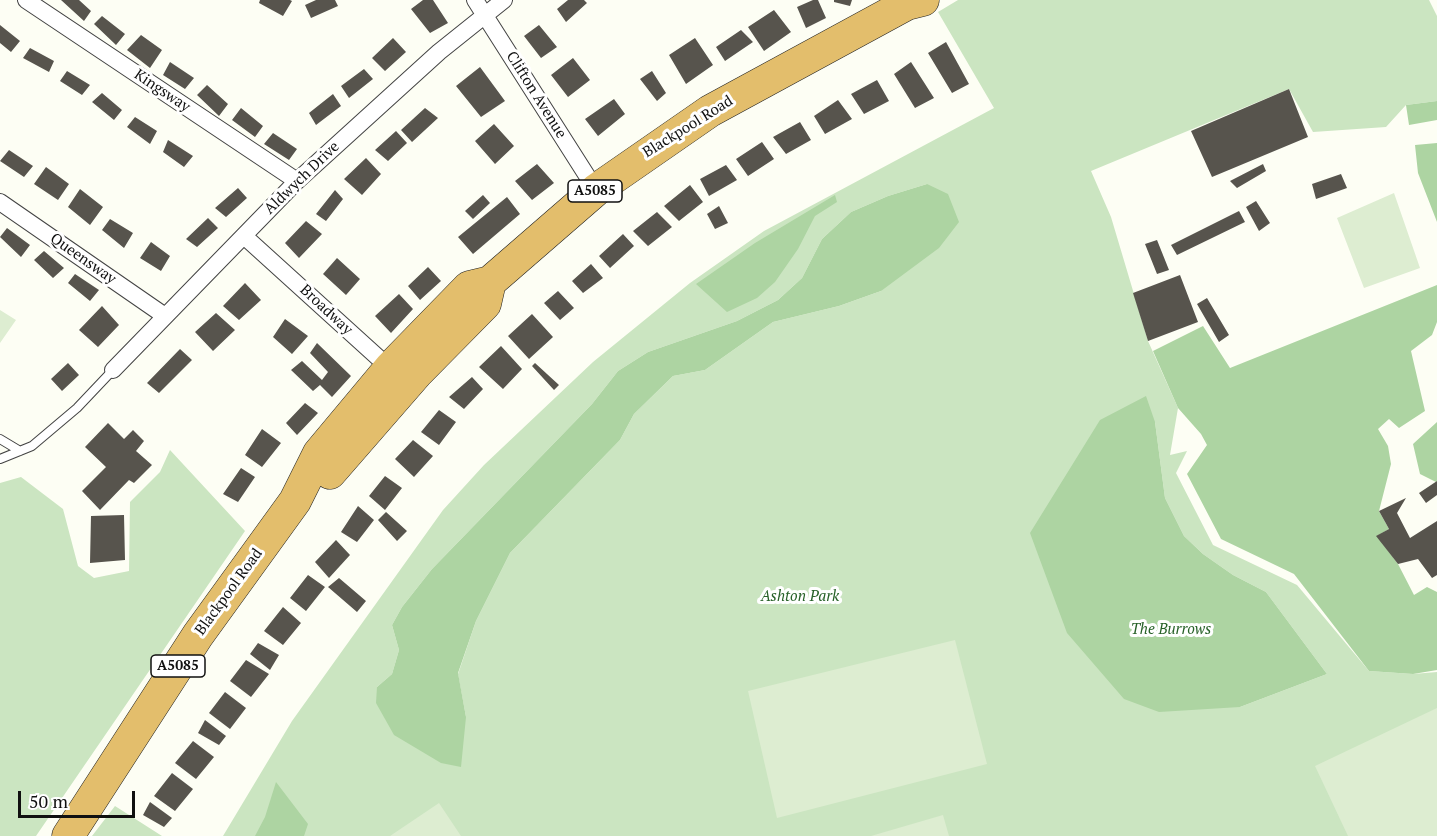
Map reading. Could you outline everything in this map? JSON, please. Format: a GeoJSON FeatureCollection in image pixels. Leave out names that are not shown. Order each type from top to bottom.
{"type":"FeatureCollection","features":[{"type":"Feature","properties":{"kind":"highway","name":"Blackpool Road"},"geometry":{"type":"LineString","coordinates":[[68,836],[198,635],[295,501],[314,460],[399,376],[469,287],[490,282],[596,190],[710,111],[912,1]]}},
{"type":"Feature","properties":{"kind":"street","name":"Kingsway"},"geometry":{"type":"LineString","coordinates":[[26,0],[297,181]]}},
{"type":"Feature","properties":{"kind":"street","name":"Clifton Avenue"},"geometry":{"type":"LineString","coordinates":[[475,0],[596,190]]}},
{"type":"Feature","properties":{"kind":"street","name":"Aldwych Drive"},"geometry":{"type":"LineString","coordinates":[[113,370],[297,181],[439,52],[504,0]]}},
{"type":"Feature","properties":{"kind":"street","name":"Queensway"},"geometry":{"type":"LineString","coordinates":[[0,202],[165,316]]}},
{"type":"Feature","properties":{"kind":"street","name":"Broadway"},"geometry":{"type":"LineString","coordinates":[[244,236],[399,376]]}},
{"type":"Feature","properties":{"kind":"lane"},"geometry":{"type":"LineString","coordinates":[[0,459],[32,446],[68,415],[113,370]]}},
{"type":"Feature","properties":{"kind":"lane"},"geometry":{"type":"LineString","coordinates":[[0,439],[20,451]]}},
{"type":"Feature","properties":{"kind":"green space","name":"Ashton Park"},"geometry":{"type":"Polygon","coordinates":[[[958,0],[1429,0],[1437,16],[1437,101],[1406,105],[1386,127],[1313,132],[1289,89],[1091,171],[1111,217],[1148,341],[1178,408],[1170,455],[1187,451],[1176,473],[1213,545],[1297,585],[1369,671],[1413,674],[1437,672],[1437,836],[223,836],[292,721],[443,510],[484,465],[593,362],[690,283],[764,231],[994,108],[938,12],[958,0]],[[927,184],[888,196],[851,212],[822,239],[802,278],[778,300],[737,321],[648,352],[618,371],[592,404],[432,569],[402,607],[392,625],[399,650],[392,674],[377,687],[466,717],[458,674],[476,621],[510,553],[620,440],[634,414],[673,376],[705,370],[773,322],[839,306],[881,291],[927,184]],[[1100,420],[1240,707],[1327,674],[1266,592],[1233,575],[1203,554],[1184,536],[1165,498],[1155,422],[1100,420]]]}},
{"type":"Feature","properties":{"kind":"green space"},"geometry":{"type":"Polygon","coordinates":[[[1437,101],[1437,120],[1409,125],[1406,105],[1437,101]]]}},
{"type":"Feature","properties":{"kind":"green space"},"geometry":{"type":"Polygon","coordinates":[[[1437,143],[1437,222],[1418,173],[1415,145],[1437,143]]]}},
{"type":"Feature","properties":{"kind":"green space"},"geometry":{"type":"Polygon","coordinates":[[[927,184],[948,194],[959,222],[939,248],[881,291],[839,306],[773,322],[705,370],[673,376],[634,414],[620,440],[510,553],[476,621],[458,673],[466,717],[461,767],[441,763],[394,735],[376,703],[377,687],[392,674],[399,650],[392,625],[402,607],[432,569],[592,404],[618,371],[648,352],[737,321],[778,300],[802,278],[822,239],[851,212],[888,196],[927,184]]]}},
{"type":"Feature","properties":{"kind":"green space"},"geometry":{"type":"Polygon","coordinates":[[[1394,193],[1420,268],[1364,288],[1337,218],[1394,193]]]}},
{"type":"Feature","properties":{"kind":"green space"},"geometry":{"type":"Polygon","coordinates":[[[835,195],[837,202],[815,216],[798,249],[775,282],[757,298],[727,312],[696,284],[755,243],[835,195]]]}},
{"type":"Feature","properties":{"kind":"green space"},"geometry":{"type":"Polygon","coordinates":[[[1437,285],[1437,322],[1432,335],[1411,351],[1425,411],[1399,428],[1389,419],[1378,429],[1388,446],[1391,464],[1379,511],[1389,529],[1377,536],[1398,564],[1414,595],[1427,587],[1437,592],[1437,670],[1413,674],[1369,671],[1294,574],[1221,539],[1187,474],[1207,445],[1201,434],[1178,408],[1153,351],[1203,326],[1230,368],[1437,285]]]}},
{"type":"Feature","properties":{"kind":"green space"},"geometry":{"type":"Polygon","coordinates":[[[0,310],[16,320],[0,343],[0,310]]]}},
{"type":"Feature","properties":{"kind":"green space","name":"The Burrows"},"geometry":{"type":"Polygon","coordinates":[[[1146,396],[1155,422],[1165,498],[1184,536],[1203,554],[1233,575],[1266,592],[1327,674],[1240,707],[1159,712],[1124,699],[1067,633],[1030,533],[1100,420],[1146,396]]]}},
{"type":"Feature","properties":{"kind":"green space"},"geometry":{"type":"Polygon","coordinates":[[[1437,422],[1436,482],[1420,474],[1413,444],[1437,422]]]}},
{"type":"Feature","properties":{"kind":"green space"},"geometry":{"type":"Polygon","coordinates":[[[170,450],[245,531],[36,836],[0,836],[0,483],[21,477],[63,509],[78,566],[94,578],[129,571],[130,502],[160,472],[170,450]]]}},
{"type":"Feature","properties":{"kind":"green space"},"geometry":{"type":"Polygon","coordinates":[[[955,640],[987,764],[777,818],[748,691],[955,640]]]}},
{"type":"Feature","properties":{"kind":"green space"},"geometry":{"type":"Polygon","coordinates":[[[1437,708],[1437,836],[1348,836],[1315,766],[1437,708]]]}},
{"type":"Feature","properties":{"kind":"green space"},"geometry":{"type":"Polygon","coordinates":[[[276,782],[308,824],[304,836],[255,836],[265,817],[276,782]]]}},
{"type":"Feature","properties":{"kind":"green space"},"geometry":{"type":"Polygon","coordinates":[[[439,803],[461,836],[390,836],[439,803]]]}},
{"type":"Feature","properties":{"kind":"green space"},"geometry":{"type":"Polygon","coordinates":[[[115,806],[162,836],[92,836],[115,806]]]}},
{"type":"Feature","properties":{"kind":"green space"},"geometry":{"type":"Polygon","coordinates":[[[943,815],[949,836],[871,836],[943,815]]]}},
{"type":"Feature","properties":{"kind":"building"},"geometry":{"type":"Polygon","coordinates":[[[61,0],[79,0],[91,11],[84,21],[61,0]]]}},
{"type":"Feature","properties":{"kind":"building"},"geometry":{"type":"Polygon","coordinates":[[[260,0],[292,1],[283,16],[259,3],[260,0]]]}},
{"type":"Feature","properties":{"kind":"building"},"geometry":{"type":"Polygon","coordinates":[[[316,0],[335,0],[338,6],[311,18],[305,5],[316,0]]]}},
{"type":"Feature","properties":{"kind":"building"},"geometry":{"type":"Polygon","coordinates":[[[423,0],[433,0],[448,23],[430,33],[411,9],[423,0]]]}},
{"type":"Feature","properties":{"kind":"building"},"geometry":{"type":"Polygon","coordinates":[[[568,0],[584,0],[587,3],[566,22],[557,9],[568,0]]]}},
{"type":"Feature","properties":{"kind":"building"},"geometry":{"type":"Polygon","coordinates":[[[818,0],[826,18],[806,28],[797,7],[818,0]]]}},
{"type":"Feature","properties":{"kind":"building"},"geometry":{"type":"Polygon","coordinates":[[[834,0],[852,0],[850,6],[834,2],[834,0]]]}},
{"type":"Feature","properties":{"kind":"building"},"geometry":{"type":"Polygon","coordinates":[[[774,10],[791,32],[764,51],[748,27],[774,10]]]}},
{"type":"Feature","properties":{"kind":"building"},"geometry":{"type":"Polygon","coordinates":[[[102,16],[125,34],[116,45],[94,24],[102,16]]]}},
{"type":"Feature","properties":{"kind":"building"},"geometry":{"type":"Polygon","coordinates":[[[0,25],[20,41],[11,52],[0,43],[0,25]]]}},
{"type":"Feature","properties":{"kind":"building"},"geometry":{"type":"Polygon","coordinates":[[[539,25],[557,47],[541,58],[524,36],[539,25]]]}},
{"type":"Feature","properties":{"kind":"building"},"geometry":{"type":"Polygon","coordinates":[[[741,30],[753,42],[725,61],[716,47],[741,30]]]}},
{"type":"Feature","properties":{"kind":"building"},"geometry":{"type":"Polygon","coordinates":[[[141,35],[162,50],[150,68],[127,50],[141,35]]]}},
{"type":"Feature","properties":{"kind":"building"},"geometry":{"type":"Polygon","coordinates":[[[393,38],[406,52],[385,71],[372,58],[393,38]]]}},
{"type":"Feature","properties":{"kind":"building"},"geometry":{"type":"Polygon","coordinates":[[[695,38],[713,65],[686,84],[669,55],[695,38]]]}},
{"type":"Feature","properties":{"kind":"building"},"geometry":{"type":"Polygon","coordinates":[[[946,42],[969,84],[952,93],[928,53],[946,42]]]}},
{"type":"Feature","properties":{"kind":"building"},"geometry":{"type":"Polygon","coordinates":[[[30,48],[54,61],[49,72],[23,58],[30,48]]]}},
{"type":"Feature","properties":{"kind":"building"},"geometry":{"type":"Polygon","coordinates":[[[573,58],[590,80],[568,97],[551,75],[573,58]]]}},
{"type":"Feature","properties":{"kind":"building"},"geometry":{"type":"Polygon","coordinates":[[[170,62],[194,78],[185,89],[163,75],[170,62]]]}},
{"type":"Feature","properties":{"kind":"building"},"geometry":{"type":"Polygon","coordinates":[[[911,62],[934,98],[915,108],[894,74],[911,62]]]}},
{"type":"Feature","properties":{"kind":"building"},"geometry":{"type":"Polygon","coordinates":[[[480,67],[505,101],[481,117],[456,86],[480,67]]]}},
{"type":"Feature","properties":{"kind":"building"},"geometry":{"type":"Polygon","coordinates":[[[364,69],[373,79],[349,98],[341,86],[364,69]]]}},
{"type":"Feature","properties":{"kind":"building"},"geometry":{"type":"Polygon","coordinates":[[[67,71],[90,85],[82,95],[60,81],[67,71]]]}},
{"type":"Feature","properties":{"kind":"building"},"geometry":{"type":"Polygon","coordinates":[[[652,71],[666,93],[657,101],[640,79],[652,71]]]}},
{"type":"Feature","properties":{"kind":"building"},"geometry":{"type":"Polygon","coordinates":[[[877,80],[889,101],[864,114],[851,94],[877,80]]]}},
{"type":"Feature","properties":{"kind":"building"},"geometry":{"type":"Polygon","coordinates":[[[207,85],[228,104],[219,116],[197,95],[207,85]]]}},
{"type":"Feature","properties":{"kind":"building"},"geometry":{"type":"Polygon","coordinates":[[[1289,89],[1308,137],[1212,177],[1191,131],[1289,89]]]}},
{"type":"Feature","properties":{"kind":"building"},"geometry":{"type":"Polygon","coordinates":[[[102,93],[122,110],[114,120],[92,102],[102,93]]]}},
{"type":"Feature","properties":{"kind":"building"},"geometry":{"type":"Polygon","coordinates":[[[333,94],[341,106],[316,125],[309,113],[333,94]]]}},
{"type":"Feature","properties":{"kind":"building"},"geometry":{"type":"Polygon","coordinates":[[[614,99],[625,114],[598,136],[585,119],[614,99]]]}},
{"type":"Feature","properties":{"kind":"building"},"geometry":{"type":"Polygon","coordinates":[[[838,100],[852,119],[825,134],[814,116],[838,100]]]}},
{"type":"Feature","properties":{"kind":"building"},"geometry":{"type":"Polygon","coordinates":[[[241,108],[263,126],[255,137],[232,120],[241,108]]]}},
{"type":"Feature","properties":{"kind":"building"},"geometry":{"type":"Polygon","coordinates":[[[425,108],[438,118],[412,142],[401,130],[425,108]]]}},
{"type":"Feature","properties":{"kind":"building"},"geometry":{"type":"Polygon","coordinates":[[[135,117],[157,131],[150,144],[127,127],[135,117]]]}},
{"type":"Feature","properties":{"kind":"building"},"geometry":{"type":"Polygon","coordinates":[[[800,122],[811,140],[786,154],[773,137],[800,122]]]}},
{"type":"Feature","properties":{"kind":"building"},"geometry":{"type":"Polygon","coordinates":[[[494,124],[514,146],[495,164],[475,141],[494,124]]]}},
{"type":"Feature","properties":{"kind":"building"},"geometry":{"type":"Polygon","coordinates":[[[396,131],[407,143],[388,161],[375,150],[396,131]]]}},
{"type":"Feature","properties":{"kind":"building"},"geometry":{"type":"Polygon","coordinates":[[[273,133],[297,149],[289,160],[264,144],[273,133]]]}},
{"type":"Feature","properties":{"kind":"building"},"geometry":{"type":"Polygon","coordinates":[[[168,140],[193,156],[184,167],[163,152],[168,140]]]}},
{"type":"Feature","properties":{"kind":"building"},"geometry":{"type":"Polygon","coordinates":[[[762,142],[774,159],[748,176],[736,159],[762,142]]]}},
{"type":"Feature","properties":{"kind":"building"},"geometry":{"type":"Polygon","coordinates":[[[9,150],[33,166],[24,177],[0,161],[9,150]]]}},
{"type":"Feature","properties":{"kind":"building"},"geometry":{"type":"Polygon","coordinates":[[[366,158],[381,174],[362,195],[344,179],[366,158]]]}},
{"type":"Feature","properties":{"kind":"building"},"geometry":{"type":"Polygon","coordinates":[[[537,164],[554,183],[532,200],[515,181],[537,164]]]}},
{"type":"Feature","properties":{"kind":"building"},"geometry":{"type":"Polygon","coordinates":[[[1263,164],[1266,171],[1237,188],[1230,181],[1263,164]]]}},
{"type":"Feature","properties":{"kind":"building"},"geometry":{"type":"Polygon","coordinates":[[[726,165],[737,180],[709,196],[700,179],[726,165]]]}},
{"type":"Feature","properties":{"kind":"building"},"geometry":{"type":"Polygon","coordinates":[[[46,167],[69,184],[58,200],[34,184],[46,167]]]}},
{"type":"Feature","properties":{"kind":"building"},"geometry":{"type":"Polygon","coordinates":[[[1341,174],[1347,188],[1316,199],[1312,184],[1341,174]]]}},
{"type":"Feature","properties":{"kind":"building"},"geometry":{"type":"Polygon","coordinates":[[[690,185],[703,202],[679,221],[664,206],[690,185]]]}},
{"type":"Feature","properties":{"kind":"building"},"geometry":{"type":"Polygon","coordinates":[[[238,188],[247,198],[226,217],[215,208],[238,188]]]}},
{"type":"Feature","properties":{"kind":"building"},"geometry":{"type":"Polygon","coordinates":[[[80,189],[103,207],[90,225],[68,207],[80,189]]]}},
{"type":"Feature","properties":{"kind":"building"},"geometry":{"type":"Polygon","coordinates":[[[335,190],[343,199],[326,221],[316,214],[335,190]]]}},
{"type":"Feature","properties":{"kind":"building"},"geometry":{"type":"Polygon","coordinates":[[[483,195],[490,203],[473,219],[465,211],[483,195]]]}},
{"type":"Feature","properties":{"kind":"building"},"geometry":{"type":"Polygon","coordinates":[[[507,197],[520,214],[473,254],[458,237],[507,197]]]}},
{"type":"Feature","properties":{"kind":"building"},"geometry":{"type":"Polygon","coordinates":[[[1256,201],[1270,223],[1259,231],[1246,207],[1256,201]]]}},
{"type":"Feature","properties":{"kind":"building"},"geometry":{"type":"Polygon","coordinates":[[[719,206],[728,223],[715,229],[707,214],[719,206]]]}},
{"type":"Feature","properties":{"kind":"building"},"geometry":{"type":"Polygon","coordinates":[[[1239,211],[1245,222],[1177,255],[1171,245],[1239,211]]]}},
{"type":"Feature","properties":{"kind":"building"},"geometry":{"type":"Polygon","coordinates":[[[657,212],[672,227],[648,246],[633,231],[657,212]]]}},
{"type":"Feature","properties":{"kind":"building"},"geometry":{"type":"Polygon","coordinates":[[[208,218],[218,228],[197,247],[186,239],[208,218]]]}},
{"type":"Feature","properties":{"kind":"building"},"geometry":{"type":"Polygon","coordinates":[[[110,219],[133,233],[124,248],[102,230],[110,219]]]}},
{"type":"Feature","properties":{"kind":"building"},"geometry":{"type":"Polygon","coordinates":[[[306,221],[322,234],[299,258],[285,243],[306,221]]]}},
{"type":"Feature","properties":{"kind":"building"},"geometry":{"type":"Polygon","coordinates":[[[7,228],[30,245],[21,257],[0,237],[7,228]]]}},
{"type":"Feature","properties":{"kind":"building"},"geometry":{"type":"Polygon","coordinates":[[[623,234],[634,246],[610,268],[599,256],[623,234]]]}},
{"type":"Feature","properties":{"kind":"building"},"geometry":{"type":"Polygon","coordinates":[[[1157,240],[1169,270],[1157,274],[1145,244],[1157,240]]]}},
{"type":"Feature","properties":{"kind":"building"},"geometry":{"type":"Polygon","coordinates":[[[151,242],[170,256],[161,271],[140,258],[151,242]]]}},
{"type":"Feature","properties":{"kind":"building"},"geometry":{"type":"Polygon","coordinates":[[[44,251],[64,268],[53,278],[34,260],[44,251]]]}},
{"type":"Feature","properties":{"kind":"building"},"geometry":{"type":"Polygon","coordinates":[[[337,258],[360,279],[346,295],[323,274],[337,258]]]}},
{"type":"Feature","properties":{"kind":"building"},"geometry":{"type":"Polygon","coordinates":[[[591,264],[603,278],[583,293],[572,281],[591,264]]]}},
{"type":"Feature","properties":{"kind":"building"},"geometry":{"type":"Polygon","coordinates":[[[428,267],[441,281],[420,300],[408,286],[428,267]]]}},
{"type":"Feature","properties":{"kind":"building"},"geometry":{"type":"Polygon","coordinates":[[[75,274],[99,290],[90,301],[68,283],[75,274]]]}},
{"type":"Feature","properties":{"kind":"building"},"geometry":{"type":"Polygon","coordinates":[[[1180,275],[1198,322],[1148,341],[1133,293],[1180,275]]]}},
{"type":"Feature","properties":{"kind":"building"},"geometry":{"type":"Polygon","coordinates":[[[245,283],[261,300],[239,320],[223,306],[245,283]]]}},
{"type":"Feature","properties":{"kind":"building"},"geometry":{"type":"Polygon","coordinates":[[[558,291],[574,308],[560,320],[544,303],[558,291]]]}},
{"type":"Feature","properties":{"kind":"building"},"geometry":{"type":"Polygon","coordinates":[[[399,294],[413,309],[391,333],[375,316],[399,294]]]}},
{"type":"Feature","properties":{"kind":"building"},"geometry":{"type":"Polygon","coordinates":[[[1207,298],[1229,335],[1219,342],[1197,304],[1207,298]]]}},
{"type":"Feature","properties":{"kind":"building"},"geometry":{"type":"Polygon","coordinates":[[[102,306],[119,325],[98,347],[79,330],[102,306]]]}},
{"type":"Feature","properties":{"kind":"building"},"geometry":{"type":"Polygon","coordinates":[[[216,313],[235,330],[213,351],[195,332],[216,313]]]}},
{"type":"Feature","properties":{"kind":"building"},"geometry":{"type":"Polygon","coordinates":[[[532,314],[553,337],[529,359],[508,336],[532,314]]]}},
{"type":"Feature","properties":{"kind":"building"},"geometry":{"type":"Polygon","coordinates":[[[285,319],[308,336],[292,354],[273,337],[285,319]]]}},
{"type":"Feature","properties":{"kind":"building"},"geometry":{"type":"Polygon","coordinates":[[[317,343],[351,376],[332,397],[320,385],[313,391],[291,370],[302,361],[322,380],[328,372],[310,353],[317,343]]]}},
{"type":"Feature","properties":{"kind":"building"},"geometry":{"type":"Polygon","coordinates":[[[501,346],[522,369],[503,389],[479,367],[501,346]]]}},
{"type":"Feature","properties":{"kind":"building"},"geometry":{"type":"Polygon","coordinates":[[[180,349],[192,360],[159,393],[147,383],[180,349]]]}},
{"type":"Feature","properties":{"kind":"building"},"geometry":{"type":"Polygon","coordinates":[[[68,363],[79,375],[62,391],[51,379],[68,363]]]}},
{"type":"Feature","properties":{"kind":"building"},"geometry":{"type":"Polygon","coordinates":[[[535,363],[559,385],[554,390],[532,366],[535,363]]]}},
{"type":"Feature","properties":{"kind":"building"},"geometry":{"type":"Polygon","coordinates":[[[472,377],[483,389],[464,409],[449,397],[472,377]]]}},
{"type":"Feature","properties":{"kind":"building"},"geometry":{"type":"Polygon","coordinates":[[[305,403],[318,413],[297,435],[286,423],[305,403]]]}},
{"type":"Feature","properties":{"kind":"building"},"geometry":{"type":"Polygon","coordinates":[[[439,410],[456,422],[439,445],[421,432],[439,410]]]}},
{"type":"Feature","properties":{"kind":"building"},"geometry":{"type":"Polygon","coordinates":[[[108,423],[124,439],[133,430],[144,441],[136,451],[152,465],[134,483],[129,480],[100,510],[82,491],[106,467],[85,447],[108,423]]]}},
{"type":"Feature","properties":{"kind":"building"},"geometry":{"type":"Polygon","coordinates":[[[262,429],[281,443],[262,467],[245,455],[262,429]]]}},
{"type":"Feature","properties":{"kind":"building"},"geometry":{"type":"Polygon","coordinates":[[[413,440],[433,456],[414,477],[395,459],[413,440]]]}},
{"type":"Feature","properties":{"kind":"building"},"geometry":{"type":"Polygon","coordinates":[[[241,468],[255,477],[238,502],[223,494],[241,468]]]}},
{"type":"Feature","properties":{"kind":"building"},"geometry":{"type":"Polygon","coordinates":[[[385,476],[402,488],[385,510],[369,496],[385,476]]]}},
{"type":"Feature","properties":{"kind":"building"},"geometry":{"type":"Polygon","coordinates":[[[1437,481],[1437,495],[1426,503],[1419,493],[1437,481]]]}},
{"type":"Feature","properties":{"kind":"building"},"geometry":{"type":"Polygon","coordinates":[[[1406,498],[1397,513],[1410,538],[1437,521],[1437,575],[1432,578],[1418,559],[1398,564],[1376,536],[1389,529],[1379,511],[1406,498]]]}},
{"type":"Feature","properties":{"kind":"building"},"geometry":{"type":"Polygon","coordinates":[[[358,506],[374,520],[357,542],[341,532],[358,506]]]}},
{"type":"Feature","properties":{"kind":"building"},"geometry":{"type":"Polygon","coordinates":[[[386,512],[407,531],[397,541],[378,520],[386,512]]]}},
{"type":"Feature","properties":{"kind":"building"},"geometry":{"type":"Polygon","coordinates":[[[124,515],[125,560],[90,563],[91,516],[124,515]]]}},
{"type":"Feature","properties":{"kind":"building"},"geometry":{"type":"Polygon","coordinates":[[[336,540],[350,555],[329,578],[315,562],[336,540]]]}},
{"type":"Feature","properties":{"kind":"building"},"geometry":{"type":"Polygon","coordinates":[[[308,575],[325,587],[306,611],[290,598],[308,575]]]}},
{"type":"Feature","properties":{"kind":"building"},"geometry":{"type":"Polygon","coordinates":[[[339,578],[366,601],[357,612],[328,587],[339,578]]]}},
{"type":"Feature","properties":{"kind":"building"},"geometry":{"type":"Polygon","coordinates":[[[283,607],[301,623],[283,645],[264,631],[283,607]]]}},
{"type":"Feature","properties":{"kind":"building"},"geometry":{"type":"Polygon","coordinates":[[[258,643],[279,655],[270,670],[250,654],[258,643]]]}},
{"type":"Feature","properties":{"kind":"building"},"geometry":{"type":"Polygon","coordinates":[[[246,660],[269,674],[251,697],[230,681],[246,660]]]}},
{"type":"Feature","properties":{"kind":"building"},"geometry":{"type":"Polygon","coordinates":[[[225,692],[246,708],[230,729],[209,713],[225,692]]]}},
{"type":"Feature","properties":{"kind":"building"},"geometry":{"type":"Polygon","coordinates":[[[205,720],[226,736],[219,745],[198,733],[205,720]]]}},
{"type":"Feature","properties":{"kind":"building"},"geometry":{"type":"Polygon","coordinates":[[[193,741],[214,757],[196,779],[175,763],[193,741]]]}},
{"type":"Feature","properties":{"kind":"building"},"geometry":{"type":"Polygon","coordinates":[[[172,773],[193,789],[175,811],[154,796],[172,773]]]}},
{"type":"Feature","properties":{"kind":"building"},"geometry":{"type":"Polygon","coordinates":[[[150,802],[172,818],[164,827],[143,815],[150,802]]]}}]}
